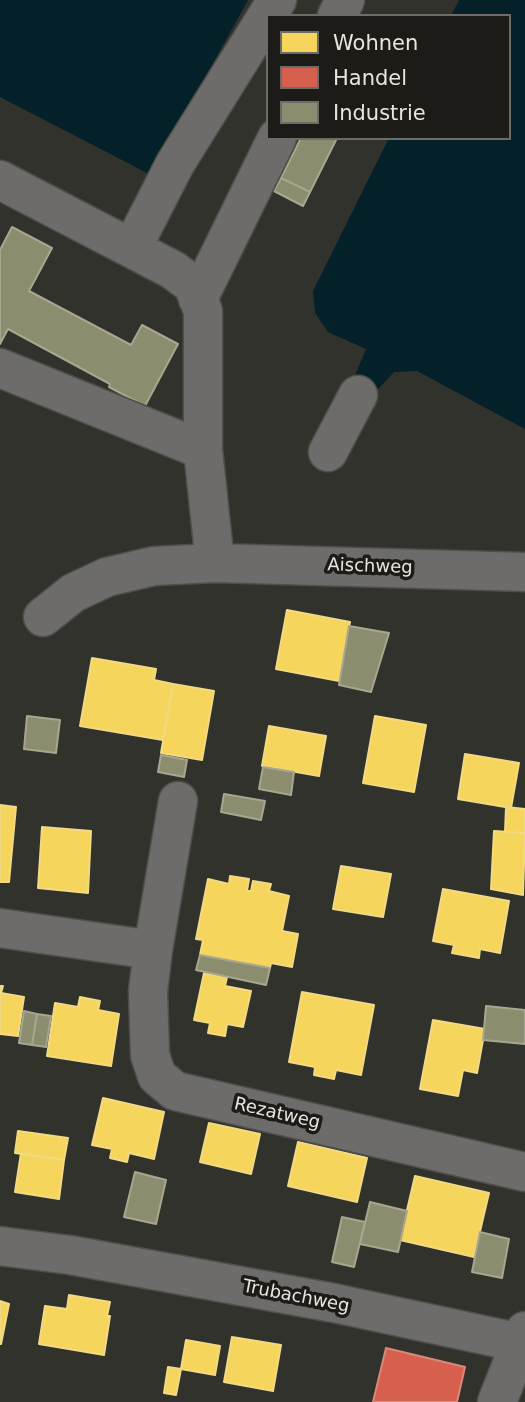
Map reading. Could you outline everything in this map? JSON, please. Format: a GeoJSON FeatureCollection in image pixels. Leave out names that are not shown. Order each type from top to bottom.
{"type":"FeatureCollection","features":[{"type":"Feature","properties":{"kind":"street"},"geometry":{"type":"LineString","coordinates":[[132,248],[175,164],[266,16]]}},
{"type":"Feature","properties":{"kind":"street"},"geometry":{"type":"LineString","coordinates":[[198,299],[276,140]]}},
{"type":"Feature","properties":{"kind":"street"},"geometry":{"type":"LineString","coordinates":[[0,180],[173,270],[193,285],[203,312],[203,450],[215,563]]}},
{"type":"Feature","properties":{"kind":"street"},"geometry":{"type":"LineString","coordinates":[[0,368],[203,450]]}},
{"type":"Feature","properties":{"kind":"street"},"geometry":{"type":"LineString","coordinates":[[328,452],[358,395]]}},
{"type":"Feature","properties":{"kind":"street","name":"Aischweg"},"geometry":{"type":"LineString","coordinates":[[43,617],[73,593],[107,577],[154,566],[215,563],[525,572]]}},
{"type":"Feature","properties":{"kind":"street","name":"Rezatweg"},"geometry":{"type":"LineString","coordinates":[[178,801],[148,991],[150,1055],[157,1076],[175,1091],[525,1172]]}},
{"type":"Feature","properties":{"kind":"street"},"geometry":{"type":"LineString","coordinates":[[0,928],[153,950]]}},
{"type":"Feature","properties":{"kind":"street","name":"Trubachweg"},"geometry":{"type":"LineString","coordinates":[[0,1246],[70,1255],[523,1337],[497,1402]]}},
{"type":"Feature","properties":{"kind":"water"},"geometry":{"type":"Polygon","coordinates":[[[0,0],[248,0],[151,175],[0,97],[0,0]]]}},
{"type":"Feature","properties":{"kind":"water"},"geometry":{"type":"Polygon","coordinates":[[[459,0],[525,0],[525,429],[417,371],[394,372],[368,400],[349,390],[366,349],[328,332],[315,313],[313,291],[388,140],[511,140],[511,14],[452,14],[459,0]]]}},
{"type":"Feature","properties":{"kind":"building: Wohnen"},"geometry":{"type":"Polygon","coordinates":[[[287,610],[350,622],[339,681],[276,669],[287,610]]]}},
{"type":"Feature","properties":{"kind":"building: Wohnen"},"geometry":{"type":"Polygon","coordinates":[[[92,658],[156,669],[154,680],[173,684],[163,740],[80,726],[92,658]]]}},
{"type":"Feature","properties":{"kind":"building: Wohnen"},"geometry":{"type":"Polygon","coordinates":[[[173,684],[214,691],[202,760],[161,753],[173,684]]]}},
{"type":"Feature","properties":{"kind":"building: Wohnen"},"geometry":{"type":"Polygon","coordinates":[[[375,716],[426,725],[414,792],[363,783],[375,716]]]}},
{"type":"Feature","properties":{"kind":"building: Wohnen"},"geometry":{"type":"Polygon","coordinates":[[[269,726],[326,736],[319,776],[262,766],[269,726]]]}},
{"type":"Feature","properties":{"kind":"building: Wohnen"},"geometry":{"type":"Polygon","coordinates":[[[465,754],[519,763],[511,808],[458,799],[465,754]]]}},
{"type":"Feature","properties":{"kind":"building: Wohnen"},"geometry":{"type":"Polygon","coordinates":[[[0,805],[16,807],[9,882],[0,882],[0,805]]]}},
{"type":"Feature","properties":{"kind":"building: Wohnen"},"geometry":{"type":"Polygon","coordinates":[[[506,807],[525,809],[525,833],[505,832],[506,807]]]}},
{"type":"Feature","properties":{"kind":"building: Wohnen"},"geometry":{"type":"Polygon","coordinates":[[[42,827],[91,831],[88,893],[38,888],[42,827]]]}},
{"type":"Feature","properties":{"kind":"building: Wohnen"},"geometry":{"type":"Polygon","coordinates":[[[494,831],[525,833],[523,895],[491,889],[494,831]]]}},
{"type":"Feature","properties":{"kind":"building: Wohnen"},"geometry":{"type":"Polygon","coordinates":[[[341,866],[391,874],[383,917],[333,909],[341,866]]]}},
{"type":"Feature","properties":{"kind":"building: Wohnen"},"geometry":{"type":"Polygon","coordinates":[[[230,876],[249,879],[247,891],[251,891],[253,881],[271,884],[269,891],[289,896],[282,931],[298,934],[292,967],[271,963],[270,968],[200,955],[203,940],[196,939],[208,879],[229,884],[230,876]]]}},
{"type":"Feature","properties":{"kind":"building: Wohnen"},"geometry":{"type":"Polygon","coordinates":[[[443,889],[509,901],[500,953],[480,949],[479,958],[452,953],[454,945],[433,941],[443,889]]]}},
{"type":"Feature","properties":{"kind":"building: Wohnen"},"geometry":{"type":"Polygon","coordinates":[[[204,973],[227,977],[225,986],[251,991],[243,1027],[227,1024],[225,1036],[208,1033],[210,1023],[194,1020],[204,973]]]}},
{"type":"Feature","properties":{"kind":"building: Wohnen"},"geometry":{"type":"Polygon","coordinates":[[[0,986],[3,986],[1,993],[24,997],[18,1036],[0,1034],[0,986]]]}},
{"type":"Feature","properties":{"kind":"building: Wohnen"},"geometry":{"type":"Polygon","coordinates":[[[302,992],[374,1005],[361,1075],[336,1070],[334,1079],[314,1075],[315,1067],[289,1062],[302,992]]]}},
{"type":"Feature","properties":{"kind":"building: Wohnen"},"geometry":{"type":"Polygon","coordinates":[[[80,997],[100,1001],[98,1010],[119,1014],[111,1066],[47,1056],[55,1003],[78,1007],[80,997]]]}},
{"type":"Feature","properties":{"kind":"building: Wohnen"},"geometry":{"type":"Polygon","coordinates":[[[433,1020],[485,1029],[477,1073],[463,1070],[458,1096],[420,1089],[433,1020]]]}},
{"type":"Feature","properties":{"kind":"building: Wohnen"},"geometry":{"type":"Polygon","coordinates":[[[103,1098],[164,1112],[154,1159],[129,1153],[127,1162],[110,1158],[112,1149],[92,1145],[103,1098]]]}},
{"type":"Feature","properties":{"kind":"building: Wohnen"},"geometry":{"type":"Polygon","coordinates":[[[209,1123],[260,1134],[251,1174],[200,1162],[209,1123]]]}},
{"type":"Feature","properties":{"kind":"building: Wohnen"},"geometry":{"type":"Polygon","coordinates":[[[18,1131],[68,1138],[64,1160],[15,1153],[18,1131]]]}},
{"type":"Feature","properties":{"kind":"building: Wohnen"},"geometry":{"type":"Polygon","coordinates":[[[298,1142],[367,1158],[357,1202],[288,1186],[298,1142]]]}},
{"type":"Feature","properties":{"kind":"building: Wohnen"},"geometry":{"type":"Polygon","coordinates":[[[21,1153],[64,1160],[59,1199],[15,1192],[21,1153]]]}},
{"type":"Feature","properties":{"kind":"building: Wohnen"},"geometry":{"type":"Polygon","coordinates":[[[415,1176],[489,1193],[474,1257],[400,1240],[415,1176]]]}},
{"type":"Feature","properties":{"kind":"building: Wohnen"},"geometry":{"type":"Polygon","coordinates":[[[69,1295],[110,1302],[104,1355],[39,1344],[45,1306],[67,1309],[69,1295]]]}},
{"type":"Feature","properties":{"kind":"building: Wohnen"},"geometry":{"type":"Polygon","coordinates":[[[0,1301],[9,1304],[1,1344],[0,1344],[0,1301]]]}},
{"type":"Feature","properties":{"kind":"building: Wohnen"},"geometry":{"type":"Polygon","coordinates":[[[232,1337],[281,1345],[273,1391],[224,1382],[232,1337]]]}},
{"type":"Feature","properties":{"kind":"building: Wohnen"},"geometry":{"type":"Polygon","coordinates":[[[186,1340],[220,1346],[215,1375],[181,1369],[186,1340]]]}},
{"type":"Feature","properties":{"kind":"building: Wohnen"},"geometry":{"type":"Polygon","coordinates":[[[168,1367],[181,1369],[176,1395],[164,1393],[168,1367]]]}},
{"type":"Feature","properties":{"kind":"building: Handel"},"geometry":{"type":"Polygon","coordinates":[[[386,1348],[465,1367],[457,1402],[373,1402],[386,1348]]]}},
{"type":"Feature","properties":{"kind":"building: Industrie"},"geometry":{"type":"Polygon","coordinates":[[[300,140],[336,140],[310,192],[281,178],[300,140]]]}},
{"type":"Feature","properties":{"kind":"building: Industrie"},"geometry":{"type":"Polygon","coordinates":[[[281,178],[310,192],[303,206],[274,191],[281,178]]]}},
{"type":"Feature","properties":{"kind":"building: Industrie"},"geometry":{"type":"Polygon","coordinates":[[[12,227],[52,248],[29,291],[131,345],[142,325],[178,344],[145,406],[8,329],[0,344],[0,250],[12,227]]]}},
{"type":"Feature","properties":{"kind":"building: Industrie"},"geometry":{"type":"Polygon","coordinates":[[[349,626],[389,633],[371,692],[339,685],[349,626]]]}},
{"type":"Feature","properties":{"kind":"building: Industrie"},"geometry":{"type":"Polygon","coordinates":[[[27,716],[60,720],[56,753],[24,749],[27,716]]]}},
{"type":"Feature","properties":{"kind":"building: Industrie"},"geometry":{"type":"Polygon","coordinates":[[[161,755],[187,760],[184,777],[158,772],[161,755]]]}},
{"type":"Feature","properties":{"kind":"building: Industrie"},"geometry":{"type":"Polygon","coordinates":[[[263,767],[294,772],[291,795],[259,789],[263,767]]]}},
{"type":"Feature","properties":{"kind":"building: Industrie"},"geometry":{"type":"Polygon","coordinates":[[[224,794],[265,801],[261,820],[221,812],[224,794]]]}},
{"type":"Feature","properties":{"kind":"building: Industrie"},"geometry":{"type":"Polygon","coordinates":[[[200,955],[270,968],[266,985],[196,970],[200,955]]]}},
{"type":"Feature","properties":{"kind":"building: Industrie"},"geometry":{"type":"Polygon","coordinates":[[[486,1006],[525,1010],[525,1044],[483,1040],[486,1006]]]}},
{"type":"Feature","properties":{"kind":"building: Industrie"},"geometry":{"type":"Polygon","coordinates":[[[24,1011],[37,1014],[32,1045],[19,1043],[24,1011]]]}},
{"type":"Feature","properties":{"kind":"building: Industrie"},"geometry":{"type":"Polygon","coordinates":[[[37,1014],[51,1016],[46,1047],[32,1045],[37,1014]]]}},
{"type":"Feature","properties":{"kind":"building: Industrie"},"geometry":{"type":"Polygon","coordinates":[[[135,1172],[166,1180],[156,1224],[124,1217],[135,1172]]]}},
{"type":"Feature","properties":{"kind":"building: Industrie"},"geometry":{"type":"Polygon","coordinates":[[[370,1202],[407,1211],[398,1252],[360,1244],[370,1202]]]}},
{"type":"Feature","properties":{"kind":"building: Industrie"},"geometry":{"type":"Polygon","coordinates":[[[342,1217],[365,1222],[354,1267],[332,1262],[342,1217]]]}},
{"type":"Feature","properties":{"kind":"building: Industrie"},"geometry":{"type":"Polygon","coordinates":[[[480,1232],[509,1239],[502,1278],[472,1272],[480,1232]]]}}]}
